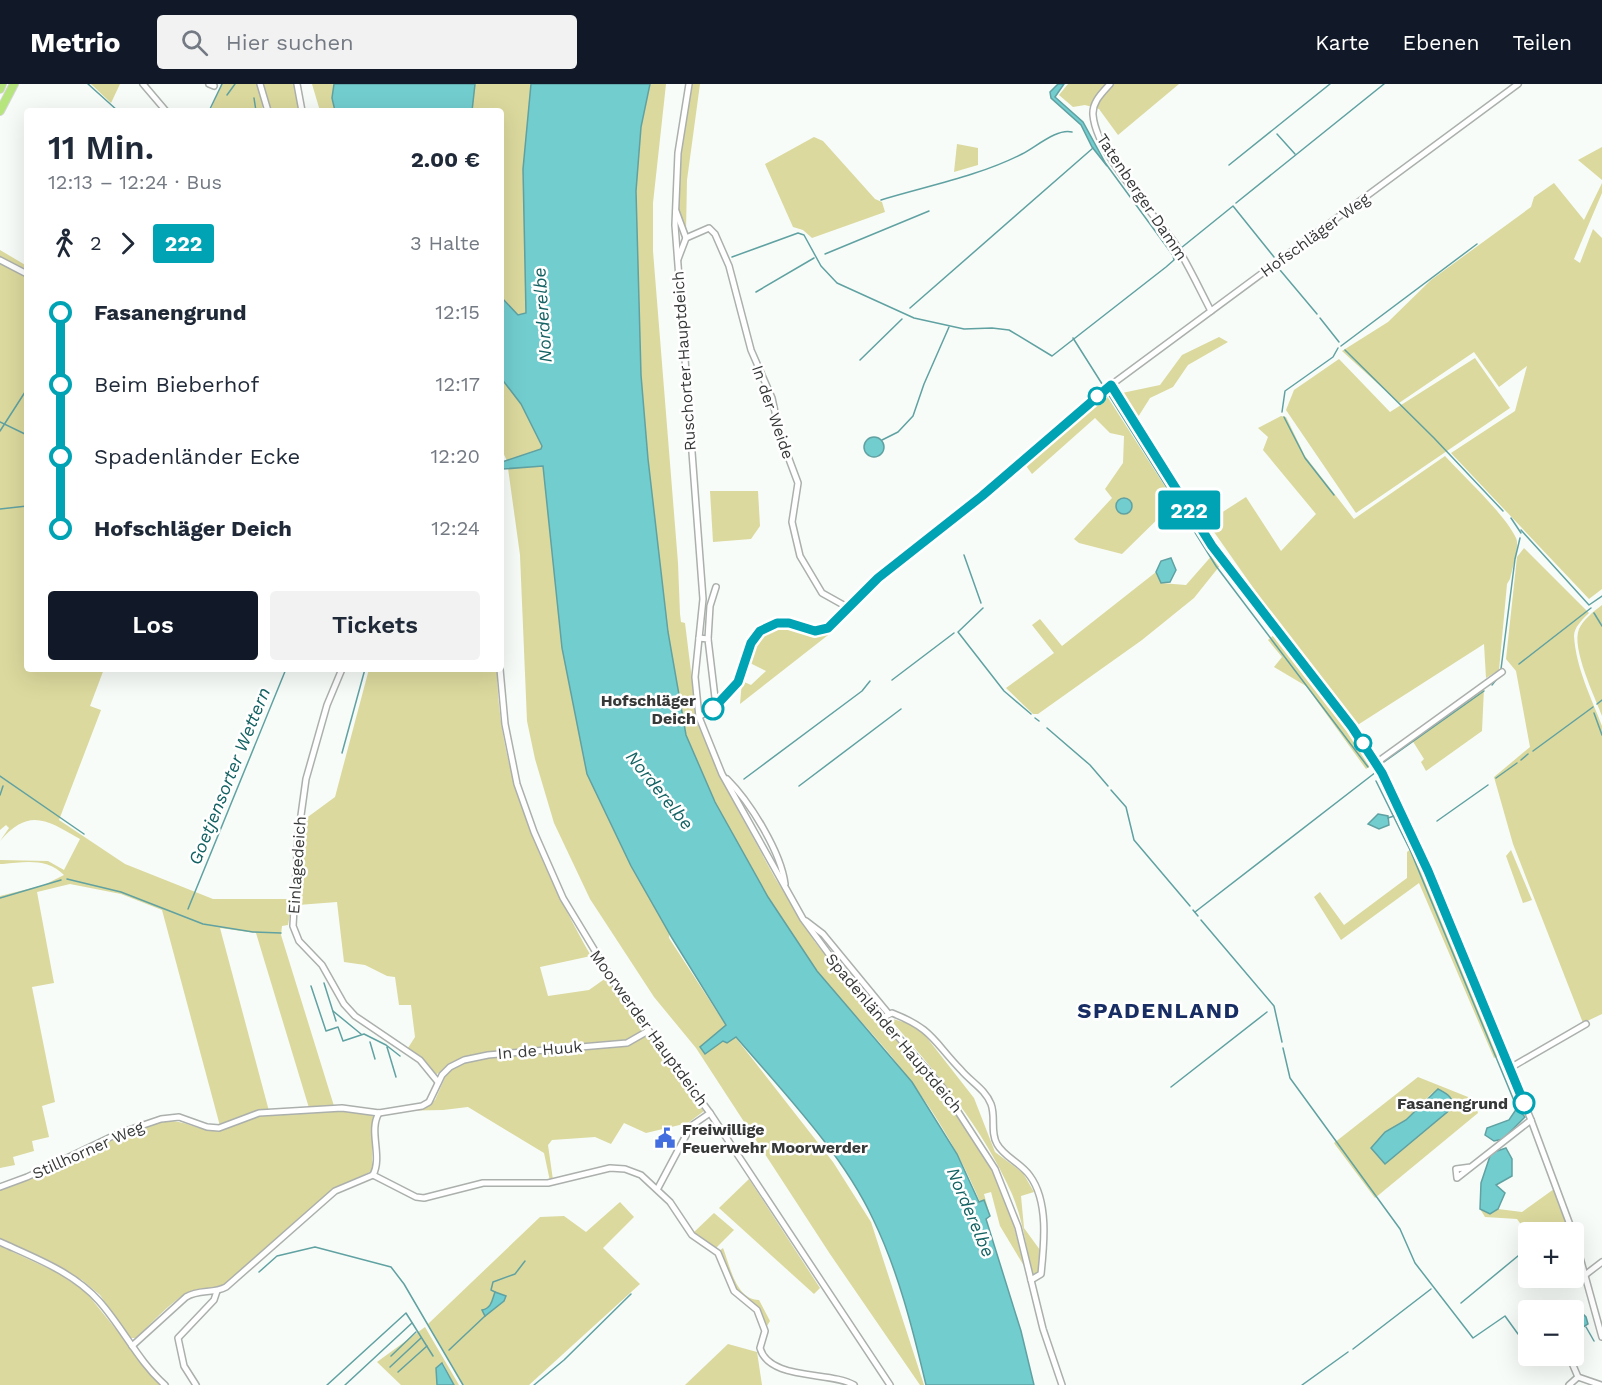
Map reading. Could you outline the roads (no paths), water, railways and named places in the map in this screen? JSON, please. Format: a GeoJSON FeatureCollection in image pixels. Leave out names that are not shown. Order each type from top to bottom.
{"type":"FeatureCollection","features":[{"type":"Feature","properties":{"kind":"highway"},"geometry":{"type":"LineString","coordinates":[[0,88],[2,84]]}},
{"type":"Feature","properties":{"kind":"highway"},"geometry":{"type":"LineString","coordinates":[[0,111],[14,84]]}},
{"type":"Feature","properties":{"kind":"street"},"geometry":{"type":"LineString","coordinates":[[260,84],[267,108]]}},
{"type":"Feature","properties":{"kind":"street"},"geometry":{"type":"LineString","coordinates":[[297,84],[302,108]]}},
{"type":"Feature","properties":{"kind":"street","name":"Ruschorter Hauptdeich"},"geometry":{"type":"LineString","coordinates":[[689,84],[678,153],[675,208],[677,263],[703,599],[695,691],[699,717]]}},
{"type":"Feature","properties":{"kind":"street","name":"Tatenberger Damm"},"geometry":{"type":"LineString","coordinates":[[1110,84],[1094,105],[1096,132],[1107,152],[1184,258],[1211,311]]}},
{"type":"Feature","properties":{"kind":"street","name":"Hofschläger Weg"},"geometry":{"type":"LineString","coordinates":[[1108,388],[1518,84]]}},
{"type":"Feature","properties":{"kind":"street"},"geometry":{"type":"LineString","coordinates":[[148,85],[164,108]]}},
{"type":"Feature","properties":{"kind":"street"},"geometry":{"type":"LineString","coordinates":[[675,208],[686,238],[677,263]]}},
{"type":"Feature","properties":{"kind":"street","name":"In der Weide"},"geometry":{"type":"LineString","coordinates":[[686,238],[709,228],[725,255],[751,350],[772,398],[780,435],[798,483],[792,522],[801,556],[822,593],[847,607]]}},
{"type":"Feature","properties":{"kind":"street"},"geometry":{"type":"LineString","coordinates":[[0,260],[24,272]]}},
{"type":"Feature","properties":{"kind":"street"},"geometry":{"type":"LineString","coordinates":[[699,717],[716,706],[738,682],[751,643],[760,631],[777,623],[789,623],[806,629],[822,631],[828,628],[893,564],[982,496],[1108,388],[1212,546],[1352,727],[1376,762],[1415,840],[1531,1120],[1569,1222]]}},
{"type":"Feature","properties":{"kind":"street"},"geometry":{"type":"LineString","coordinates":[[716,587],[710,606],[708,639],[716,706]]}},
{"type":"Feature","properties":{"kind":"street"},"geometry":{"type":"LineString","coordinates":[[699,638],[708,639]]}},
{"type":"Feature","properties":{"kind":"street","name":"Einlagedeich"},"geometry":{"type":"LineString","coordinates":[[341,672],[327,705],[306,779],[298,837],[293,927],[299,941],[326,971],[348,1009],[369,1028],[420,1060],[438,1082]]}},
{"type":"Feature","properties":{"kind":"street","name":"Moorwerder Hauptdeich"},"geometry":{"type":"LineString","coordinates":[[500,672],[510,755],[534,832],[555,882],[586,939],[648,1031],[710,1113],[890,1385]]}},
{"type":"Feature","properties":{"kind":"street"},"geometry":{"type":"LineString","coordinates":[[1376,762],[1502,672]]}},
{"type":"Feature","properties":{"kind":"street","name":"Spadenländer Hauptdeich"},"geometry":{"type":"LineString","coordinates":[[699,717],[722,774],[803,919],[845,976],[942,1087],[984,1150],[1012,1207],[1062,1385]]}},
{"type":"Feature","properties":{"kind":"street","name":"Spadenländer Hauptdeich"},"geometry":{"type":"LineString","coordinates":[[722,774],[743,795],[783,870],[785,889]]}},
{"type":"Feature","properties":{"kind":"street"},"geometry":{"type":"LineString","coordinates":[[803,919],[823,934],[888,1013],[908,1019],[934,1037],[959,1069],[985,1093],[993,1115],[994,1139],[998,1146],[1030,1176],[1039,1199],[1043,1240],[1041,1274],[1031,1280]]}},
{"type":"Feature","properties":{"kind":"street"},"geometry":{"type":"LineString","coordinates":[[882,1018],[888,1013]]}},
{"type":"Feature","properties":{"kind":"street"},"geometry":{"type":"LineString","coordinates":[[1510,1068],[1586,1024]]}},
{"type":"Feature","properties":{"kind":"street","name":"In de Huuk"},"geometry":{"type":"LineString","coordinates":[[438,1082],[450,1067],[476,1057],[627,1043],[648,1031]]}},
{"type":"Feature","properties":{"kind":"street","name":"Stillhorner Weg"},"geometry":{"type":"LineString","coordinates":[[0,1187],[27,1178],[117,1134],[161,1119],[183,1118],[214,1128],[230,1125],[259,1113],[342,1107],[379,1113],[422,1106],[433,1098],[438,1082]]}},
{"type":"Feature","properties":{"kind":"street"},"geometry":{"type":"LineString","coordinates":[[132,1346],[186,1297],[195,1292],[217,1291],[231,1284],[335,1191],[373,1174],[376,1164],[376,1121],[379,1113]]}},
{"type":"Feature","properties":{"kind":"street"},"geometry":{"type":"LineString","coordinates":[[658,1188],[691,1125],[710,1113]]}},
{"type":"Feature","properties":{"kind":"street"},"geometry":{"type":"LineString","coordinates":[[1471,1167],[1531,1120]]}},
{"type":"Feature","properties":{"kind":"street"},"geometry":{"type":"LineString","coordinates":[[373,1174],[416,1197],[424,1198],[483,1183],[548,1183],[610,1168],[632,1171],[658,1188],[692,1235],[718,1253],[734,1291],[757,1310],[765,1331],[760,1348],[764,1356],[795,1372],[842,1379],[854,1385]]}},
{"type":"Feature","properties":{"kind":"street"},"geometry":{"type":"LineString","coordinates":[[0,1242],[56,1268],[79,1283],[103,1305],[154,1375],[165,1385]]}},
{"type":"Feature","properties":{"kind":"street"},"geometry":{"type":"LineString","coordinates":[[1585,1275],[1602,1262]]}},
{"type":"Feature","properties":{"kind":"street"},"geometry":{"type":"LineString","coordinates":[[1584,1272],[1602,1337]]}},
{"type":"Feature","properties":{"kind":"street"},"geometry":{"type":"LineString","coordinates":[[196,1385],[184,1366],[177,1342],[180,1334],[214,1300],[217,1291]]}},
{"type":"Feature","properties":{"kind":"street"},"geometry":{"type":"LineString","coordinates":[[1573,1366],[1578,1377],[1602,1385]]}},
{"type":"Feature","properties":{"kind":"street"},"geometry":{"type":"LineString","coordinates":[[1569,1385],[1578,1377]]}},
{"type":"Feature","properties":{"kind":"water"},"geometry":{"type":"Polygon","coordinates":[[[334,84],[475,84],[472,108],[334,108],[332,98],[334,84]]]}},
{"type":"Feature","properties":{"kind":"water","name":"Norderelbe"},"geometry":{"type":"Polygon","coordinates":[[[531,84],[650,84],[641,127],[636,191],[641,375],[648,459],[668,632],[686,735],[715,802],[768,897],[817,971],[912,1082],[957,1154],[979,1202],[984,1200],[990,1216],[986,1219],[1021,1331],[1034,1385],[926,1385],[910,1322],[882,1239],[860,1195],[829,1147],[736,1037],[727,1043],[723,1041],[705,1054],[700,1047],[726,1025],[631,866],[587,774],[562,648],[543,466],[504,469],[504,461],[541,449],[542,446],[521,404],[504,382],[504,300],[518,315],[526,313],[523,169],[531,84]]]}},
{"type":"Feature","properties":{"kind":"water"},"geometry":{"type":"Polygon","coordinates":[[[1058,84],[1064,84],[1055,97],[1083,122],[1107,166],[1092,147],[1081,125],[1051,98],[1050,92],[1058,84]]]}},
{"type":"Feature","properties":{"kind":"water"},"geometry":{"type":"Polygon","coordinates":[[[874,437],[881,440],[884,447],[881,454],[874,457],[867,454],[864,447],[867,440],[874,437]]]}},
{"type":"Feature","properties":{"kind":"water"},"geometry":{"type":"Polygon","coordinates":[[[1124,498],[1130,500],[1132,506],[1130,512],[1124,514],[1118,512],[1116,506],[1118,500],[1124,498]]]}},
{"type":"Feature","properties":{"kind":"water"},"geometry":{"type":"Polygon","coordinates":[[[1171,558],[1176,570],[1170,582],[1161,583],[1156,572],[1161,561],[1171,558]]]}},
{"type":"Feature","properties":{"kind":"water"},"geometry":{"type":"Polygon","coordinates":[[[1378,814],[1388,816],[1389,825],[1379,829],[1368,824],[1378,814]]]}},
{"type":"Feature","properties":{"kind":"water"},"geometry":{"type":"Polygon","coordinates":[[[1438,1089],[1451,1098],[1452,1108],[1385,1164],[1371,1148],[1385,1132],[1406,1120],[1438,1089]]]}},
{"type":"Feature","properties":{"kind":"water"},"geometry":{"type":"Polygon","coordinates":[[[1517,1108],[1525,1117],[1503,1139],[1494,1141],[1485,1135],[1487,1128],[1509,1120],[1517,1108]]]}},
{"type":"Feature","properties":{"kind":"water"},"geometry":{"type":"Polygon","coordinates":[[[1506,1148],[1512,1159],[1512,1176],[1496,1185],[1505,1193],[1498,1209],[1490,1214],[1480,1209],[1481,1183],[1491,1153],[1506,1148]]]}},
{"type":"Feature","properties":{"kind":"water"},"geometry":{"type":"Polygon","coordinates":[[[495,1292],[506,1296],[504,1301],[485,1316],[482,1310],[490,1306],[495,1292]]]}},
{"type":"Feature","properties":{"kind":"water"},"geometry":{"type":"Polygon","coordinates":[[[1584,1315],[1586,1317],[1588,1324],[1584,1327],[1584,1315]]]}},
{"type":"Feature","properties":{"kind":"water"},"geometry":{"type":"Polygon","coordinates":[[[442,1363],[454,1385],[437,1385],[436,1368],[442,1363]]]}},
{"type":"Feature","properties":{"kind":"waterway"},"geometry":{"type":"LineString","coordinates":[[88,84],[115,108]]}},
{"type":"Feature","properties":{"kind":"waterway"},"geometry":{"type":"LineString","coordinates":[[210,108],[222,84]]}},
{"type":"Feature","properties":{"kind":"waterway"},"geometry":{"type":"LineString","coordinates":[[227,95],[235,84]]}},
{"type":"Feature","properties":{"kind":"waterway"},"geometry":{"type":"LineString","coordinates":[[1229,165],[1330,84]]}},
{"type":"Feature","properties":{"kind":"waterway"},"geometry":{"type":"LineString","coordinates":[[1236,203],[1384,84]]}},
{"type":"Feature","properties":{"kind":"waterway"},"geometry":{"type":"LineString","coordinates":[[254,98],[256,108]]}},
{"type":"Feature","properties":{"kind":"waterway"},"geometry":{"type":"LineString","coordinates":[[881,200],[953,180],[1005,162],[1053,135],[1072,132]]}},
{"type":"Feature","properties":{"kind":"waterway"},"geometry":{"type":"LineString","coordinates":[[1277,134],[1295,154]]}},
{"type":"Feature","properties":{"kind":"waterway"},"geometry":{"type":"LineString","coordinates":[[910,308],[1093,148]]}},
{"type":"Feature","properties":{"kind":"waterway"},"geometry":{"type":"LineString","coordinates":[[1106,164],[1172,254]]}},
{"type":"Feature","properties":{"kind":"waterway"},"geometry":{"type":"LineString","coordinates":[[1181,248],[1233,206],[1274,257]]}},
{"type":"Feature","properties":{"kind":"waterway"},"geometry":{"type":"LineString","coordinates":[[825,254],[929,211]]}},
{"type":"Feature","properties":{"kind":"waterway"},"geometry":{"type":"LineString","coordinates":[[732,257],[798,233],[804,235],[821,266],[837,283],[914,318],[964,329],[1009,330],[1052,356],[1166,267],[1174,260],[1173,255],[1176,252]]}},
{"type":"Feature","properties":{"kind":"waterway"},"geometry":{"type":"LineString","coordinates":[[1341,346],[1477,244]]}},
{"type":"Feature","properties":{"kind":"waterway"},"geometry":{"type":"LineString","coordinates":[[756,292],[814,258]]}},
{"type":"Feature","properties":{"kind":"waterway"},"geometry":{"type":"LineString","coordinates":[[1280,270],[1317,314]]}},
{"type":"Feature","properties":{"kind":"waterway"},"geometry":{"type":"LineString","coordinates":[[1320,318],[1339,342]]}},
{"type":"Feature","properties":{"kind":"waterway"},"geometry":{"type":"LineString","coordinates":[[860,360],[902,319]]}},
{"type":"Feature","properties":{"kind":"waterway"},"geometry":{"type":"LineString","coordinates":[[882,440],[898,432],[913,416],[924,384],[949,327]]}},
{"type":"Feature","properties":{"kind":"waterway"},"geometry":{"type":"LineString","coordinates":[[1073,338],[1104,387]]}},
{"type":"Feature","properties":{"kind":"waterway"},"geometry":{"type":"LineString","coordinates":[[1282,412],[1285,391],[1333,357],[1338,348]]}},
{"type":"Feature","properties":{"kind":"waterway"},"geometry":{"type":"LineString","coordinates":[[1345,350],[1434,438],[1503,511]]}},
{"type":"Feature","properties":{"kind":"waterway"},"geometry":{"type":"LineString","coordinates":[[1107,392],[1216,566],[1368,767]]}},
{"type":"Feature","properties":{"kind":"waterway"},"geometry":{"type":"LineString","coordinates":[[0,431],[24,394]]}},
{"type":"Feature","properties":{"kind":"waterway"},"geometry":{"type":"LineString","coordinates":[[1284,417],[1305,458],[1334,495]]}},
{"type":"Feature","properties":{"kind":"waterway"},"geometry":{"type":"LineString","coordinates":[[0,422],[24,434]]}},
{"type":"Feature","properties":{"kind":"waterway"},"geometry":{"type":"LineString","coordinates":[[0,509],[24,506]]}},
{"type":"Feature","properties":{"kind":"waterway"},"geometry":{"type":"LineString","coordinates":[[1511,518],[1521,533]]}},
{"type":"Feature","properties":{"kind":"waterway"},"geometry":{"type":"LineString","coordinates":[[1521,530],[1589,605],[1602,596]]}},
{"type":"Feature","properties":{"kind":"waterway"},"geometry":{"type":"LineString","coordinates":[[1501,669],[1515,559],[1520,538]]}},
{"type":"Feature","properties":{"kind":"waterway"},"geometry":{"type":"LineString","coordinates":[[964,555],[981,603]]}},
{"type":"Feature","properties":{"kind":"waterway"},"geometry":{"type":"LineString","coordinates":[[983,608],[958,632],[1004,691],[1031,714]]}},
{"type":"Feature","properties":{"kind":"waterway"},"geometry":{"type":"LineString","coordinates":[[1519,664],[1591,608]]}},
{"type":"Feature","properties":{"kind":"waterway"},"geometry":{"type":"LineString","coordinates":[[1594,613],[1602,626]]}},
{"type":"Feature","properties":{"kind":"waterway"},"geometry":{"type":"LineString","coordinates":[[892,680],[954,633]]}},
{"type":"Feature","properties":{"kind":"waterway","name":"Goetjensorter Wettern"},"geometry":{"type":"LineString","coordinates":[[188,909],[285,672]]}},
{"type":"Feature","properties":{"kind":"waterway"},"geometry":{"type":"LineString","coordinates":[[342,753],[364,672]]}},
{"type":"Feature","properties":{"kind":"waterway"},"geometry":{"type":"LineString","coordinates":[[1492,685],[1500,675]]}},
{"type":"Feature","properties":{"kind":"waterway"},"geometry":{"type":"LineString","coordinates":[[744,779],[862,691],[870,681]]}},
{"type":"Feature","properties":{"kind":"waterway"},"geometry":{"type":"LineString","coordinates":[[1381,764],[1484,691]]}},
{"type":"Feature","properties":{"kind":"waterway"},"geometry":{"type":"LineString","coordinates":[[1597,704],[1602,700]]}},
{"type":"Feature","properties":{"kind":"waterway"},"geometry":{"type":"LineString","coordinates":[[1533,751],[1593,707]]}},
{"type":"Feature","properties":{"kind":"waterway"},"geometry":{"type":"LineString","coordinates":[[799,786],[901,709]]}},
{"type":"Feature","properties":{"kind":"waterway"},"geometry":{"type":"LineString","coordinates":[[1594,713],[1602,735]]}},
{"type":"Feature","properties":{"kind":"waterway"},"geometry":{"type":"LineString","coordinates":[[1035,718],[1039,721]]}},
{"type":"Feature","properties":{"kind":"waterway"},"geometry":{"type":"LineString","coordinates":[[1047,728],[1090,765],[1108,786]]}},
{"type":"Feature","properties":{"kind":"waterway"},"geometry":{"type":"LineString","coordinates":[[1521,760],[1528,754]]}},
{"type":"Feature","properties":{"kind":"waterway"},"geometry":{"type":"LineString","coordinates":[[1496,778],[1517,763]]}},
{"type":"Feature","properties":{"kind":"waterway"},"geometry":{"type":"LineString","coordinates":[[1195,912],[1376,772]]}},
{"type":"Feature","properties":{"kind":"waterway"},"geometry":{"type":"LineString","coordinates":[[0,776],[84,834]]}},
{"type":"Feature","properties":{"kind":"waterway"},"geometry":{"type":"LineString","coordinates":[[1376,781],[1411,852],[1517,1108]]}},
{"type":"Feature","properties":{"kind":"waterway"},"geometry":{"type":"LineString","coordinates":[[1437,821],[1488,785]]}},
{"type":"Feature","properties":{"kind":"waterway"},"geometry":{"type":"LineString","coordinates":[[0,795],[3,786]]}},
{"type":"Feature","properties":{"kind":"waterway"},"geometry":{"type":"LineString","coordinates":[[1111,790],[1126,807],[1134,840],[1190,906]]}},
{"type":"Feature","properties":{"kind":"waterway"},"geometry":{"type":"LineString","coordinates":[[1388,818],[1394,816]]}},
{"type":"Feature","properties":{"kind":"waterway"},"geometry":{"type":"LineString","coordinates":[[67,879],[121,892],[203,924],[253,932],[281,933]]}},
{"type":"Feature","properties":{"kind":"waterway"},"geometry":{"type":"LineString","coordinates":[[0,898],[61,880]]}},
{"type":"Feature","properties":{"kind":"waterway"},"geometry":{"type":"LineString","coordinates":[[1193,910],[1198,916]]}},
{"type":"Feature","properties":{"kind":"waterway"},"geometry":{"type":"LineString","coordinates":[[1201,920],[1274,1006],[1282,1042]]}},
{"type":"Feature","properties":{"kind":"waterway"},"geometry":{"type":"LineString","coordinates":[[324,983],[336,1021]]}},
{"type":"Feature","properties":{"kind":"waterway"},"geometry":{"type":"LineString","coordinates":[[311,986],[326,1031],[338,1027],[343,1041],[364,1034],[386,1045],[400,1056]]}},
{"type":"Feature","properties":{"kind":"waterway"},"geometry":{"type":"LineString","coordinates":[[333,1011],[361,1034]]}},
{"type":"Feature","properties":{"kind":"waterway"},"geometry":{"type":"LineString","coordinates":[[1171,1087],[1267,1012]]}},
{"type":"Feature","properties":{"kind":"waterway"},"geometry":{"type":"LineString","coordinates":[[370,1042],[375,1059]]}},
{"type":"Feature","properties":{"kind":"waterway"},"geometry":{"type":"LineString","coordinates":[[387,1047],[396,1077]]}},
{"type":"Feature","properties":{"kind":"waterway"},"geometry":{"type":"LineString","coordinates":[[1283,1048],[1290,1078],[1400,1229],[1415,1263],[1473,1338],[1505,1316],[1518,1334]]}},
{"type":"Feature","properties":{"kind":"waterway"},"geometry":{"type":"LineString","coordinates":[[259,1272],[277,1256],[315,1247],[391,1267],[404,1284],[463,1385]]}},
{"type":"Feature","properties":{"kind":"waterway"},"geometry":{"type":"LineString","coordinates":[[1461,1303],[1518,1256]]}},
{"type":"Feature","properties":{"kind":"waterway"},"geometry":{"type":"LineString","coordinates":[[495,1292],[491,1290],[493,1282],[515,1274],[525,1261]]}},
{"type":"Feature","properties":{"kind":"waterway"},"geometry":{"type":"LineString","coordinates":[[1353,1349],[1431,1289]]}},
{"type":"Feature","properties":{"kind":"waterway"},"geometry":{"type":"LineString","coordinates":[[534,1385],[564,1360],[631,1294]]}},
{"type":"Feature","properties":{"kind":"waterway"},"geometry":{"type":"LineString","coordinates":[[327,1385],[406,1313],[433,1356]]}},
{"type":"Feature","properties":{"kind":"waterway"},"geometry":{"type":"LineString","coordinates":[[449,1350],[485,1316]]}},
{"type":"Feature","properties":{"kind":"waterway"},"geometry":{"type":"LineString","coordinates":[[345,1385],[412,1323]]}},
{"type":"Feature","properties":{"kind":"waterway"},"geometry":{"type":"LineString","coordinates":[[1586,1327],[1594,1341]]}},
{"type":"Feature","properties":{"kind":"waterway"},"geometry":{"type":"LineString","coordinates":[[391,1356],[416,1332]]}},
{"type":"Feature","properties":{"kind":"waterway"},"geometry":{"type":"LineString","coordinates":[[390,1367],[421,1338]]}},
{"type":"Feature","properties":{"kind":"waterway"},"geometry":{"type":"LineString","coordinates":[[398,1372],[427,1346]]}},
{"type":"Feature","properties":{"kind":"waterway"},"geometry":{"type":"LineString","coordinates":[[1302,1385],[1348,1352]]}},
{"type":"Feature","properties":{"kind":"place","name":"Hofschläger Deich"},"geometry":{"type":"Point","coordinates":[713,709]}},
{"type":"Feature","properties":{"kind":"place","name":"Fasanengrund"},"geometry":{"type":"Point","coordinates":[1524,1103]}},
{"type":"Feature","properties":{"kind":"place","name":"Freiwillige Feuerwehr Moorwerder"},"geometry":{"type":"Point","coordinates":[665,1138]}},
{"type":"Feature","properties":{"kind":"district","name":"SPADENLAND"},"geometry":{"type":"Point","coordinates":[1159,1010]}}]}
